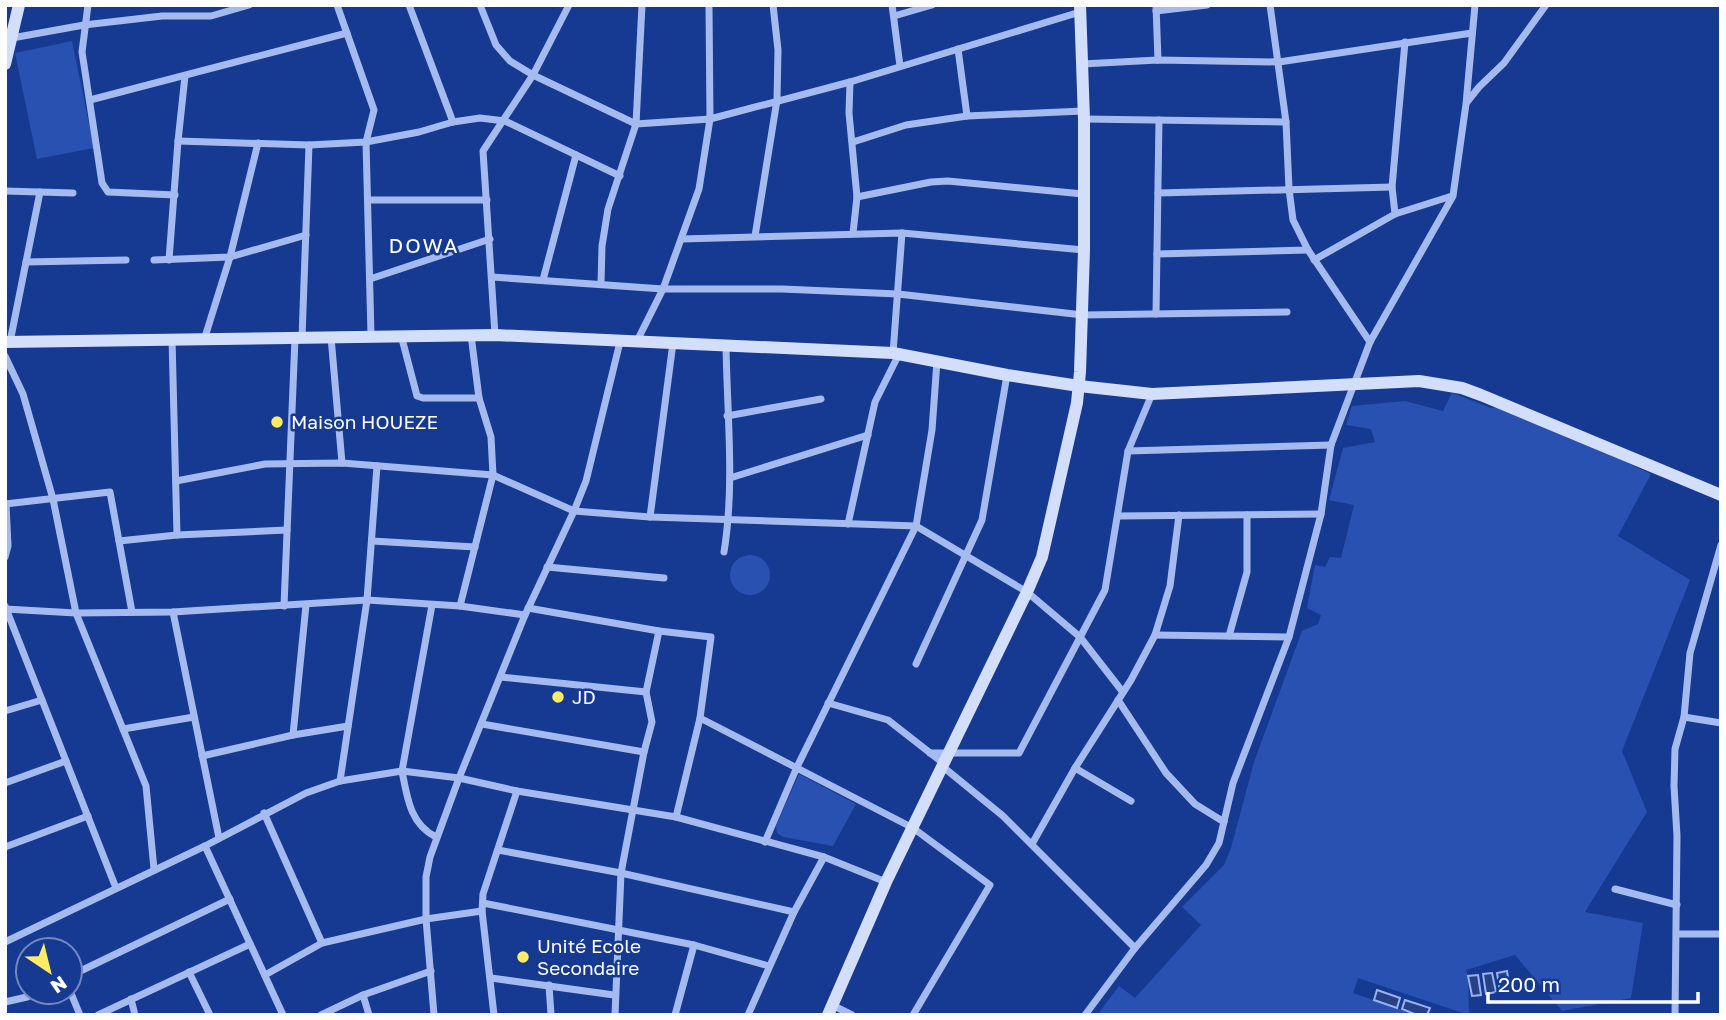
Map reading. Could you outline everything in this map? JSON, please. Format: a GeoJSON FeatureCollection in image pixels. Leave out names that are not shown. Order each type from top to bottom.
{"type":"FeatureCollection","features":[{"type":"Feature","properties":{"kind":"main road"},"geometry":{"type":"LineString","coordinates":[[5,64],[19,5]]}},
{"type":"Feature","properties":{"kind":"main road"},"geometry":{"type":"LineString","coordinates":[[830,1010],[886,882],[1042,557],[1079,386],[1084,250],[1084,115],[1080,9]]}},
{"type":"Feature","properties":{"kind":"main road"},"geometry":{"type":"LineString","coordinates":[[8,343],[495,335],[896,354],[1007,375],[1152,394],[1240,392],[1419,381],[1462,388],[1721,495]]}},
{"type":"Feature","properties":{"kind":"street"},"geometry":{"type":"LineString","coordinates":[[88,5],[82,52],[102,183],[108,192],[175,195]]}},
{"type":"Feature","properties":{"kind":"street"},"geometry":{"type":"LineString","coordinates":[[12,38],[84,25],[162,16],[211,16],[249,5]]}},
{"type":"Feature","properties":{"kind":"street"},"geometry":{"type":"LineString","coordinates":[[337,5],[374,110],[366,142],[371,335]]}},
{"type":"Feature","properties":{"kind":"street"},"geometry":{"type":"LineString","coordinates":[[409,5],[453,122]]}},
{"type":"Feature","properties":{"kind":"street"},"geometry":{"type":"LineString","coordinates":[[480,5],[496,45],[502,53],[533,75],[636,124],[710,119],[850,82],[1080,9]]}},
{"type":"Feature","properties":{"kind":"street"},"geometry":{"type":"LineString","coordinates":[[495,335],[491,239],[483,151],[533,75],[569,5]]}},
{"type":"Feature","properties":{"kind":"street"},"geometry":{"type":"LineString","coordinates":[[601,284],[604,228],[636,124],[642,5]]}},
{"type":"Feature","properties":{"kind":"street"},"geometry":{"type":"LineString","coordinates":[[637,342],[663,289],[699,188],[710,119],[709,5]]}},
{"type":"Feature","properties":{"kind":"street"},"geometry":{"type":"LineString","coordinates":[[755,236],[777,100],[778,50],[773,5]]}},
{"type":"Feature","properties":{"kind":"street"},"geometry":{"type":"LineString","coordinates":[[892,5],[900,66]]}},
{"type":"Feature","properties":{"kind":"street"},"geometry":{"type":"LineString","coordinates":[[894,16],[932,5]]}},
{"type":"Feature","properties":{"kind":"street"},"geometry":{"type":"LineString","coordinates":[[1158,60],[1156,8],[1207,5]]}},
{"type":"Feature","properties":{"kind":"street"},"geometry":{"type":"LineString","coordinates":[[1270,5],[1286,122],[1293,220],[1314,260],[1370,342]]}},
{"type":"Feature","properties":{"kind":"street"},"geometry":{"type":"LineString","coordinates":[[1085,1015],[1135,948],[1206,865],[1219,843],[1233,783],[1289,637],[1321,514],[1331,445],[1370,342],[1452,196],[1466,104],[1475,5]]}},
{"type":"Feature","properties":{"kind":"street"},"geometry":{"type":"LineString","coordinates":[[1466,104],[1504,63],[1546,5]]}},
{"type":"Feature","properties":{"kind":"street"},"geometry":{"type":"LineString","coordinates":[[90,100],[347,33]]}},
{"type":"Feature","properties":{"kind":"street"},"geometry":{"type":"LineString","coordinates":[[1081,64],[1158,60],[1279,62],[1472,33]]}},
{"type":"Feature","properties":{"kind":"street"},"geometry":{"type":"LineString","coordinates":[[1395,214],[1392,187],[1405,41]]}},
{"type":"Feature","properties":{"kind":"street"},"geometry":{"type":"LineString","coordinates":[[958,49],[967,116]]}},
{"type":"Feature","properties":{"kind":"street"},"geometry":{"type":"LineString","coordinates":[[169,260],[185,76]]}},
{"type":"Feature","properties":{"kind":"street"},"geometry":{"type":"LineString","coordinates":[[850,82],[849,113],[857,197],[853,233]]}},
{"type":"Feature","properties":{"kind":"street"},"geometry":{"type":"LineString","coordinates":[[853,142],[906,125],[967,116],[1084,115],[1159,120],[1286,122]]}},
{"type":"Feature","properties":{"kind":"street"},"geometry":{"type":"LineString","coordinates":[[178,141],[309,145],[366,142],[410,135],[474,118],[505,121],[620,176]]}},
{"type":"Feature","properties":{"kind":"street"},"geometry":{"type":"LineString","coordinates":[[1156,314],[1159,120]]}},
{"type":"Feature","properties":{"kind":"street"},"geometry":{"type":"LineString","coordinates":[[204,340],[230,257],[258,143]]}},
{"type":"Feature","properties":{"kind":"street"},"geometry":{"type":"LineString","coordinates":[[284,606],[309,145]]}},
{"type":"Feature","properties":{"kind":"street"},"geometry":{"type":"LineString","coordinates":[[543,280],[576,155]]}},
{"type":"Feature","properties":{"kind":"street"},"geometry":{"type":"LineString","coordinates":[[857,197],[948,181],[1083,194]]}},
{"type":"Feature","properties":{"kind":"street"},"geometry":{"type":"LineString","coordinates":[[1158,192],[1392,187]]}},
{"type":"Feature","properties":{"kind":"street"},"geometry":{"type":"LineString","coordinates":[[5,191],[73,193]]}},
{"type":"Feature","properties":{"kind":"street"},"geometry":{"type":"LineString","coordinates":[[8,343],[40,192]]}},
{"type":"Feature","properties":{"kind":"street"},"geometry":{"type":"LineString","coordinates":[[1314,260],[1395,214],[1452,196]]}},
{"type":"Feature","properties":{"kind":"street"},"geometry":{"type":"LineString","coordinates":[[368,200],[487,200]]}},
{"type":"Feature","properties":{"kind":"street"},"geometry":{"type":"LineString","coordinates":[[682,239],[902,233],[1084,250]]}},
{"type":"Feature","properties":{"kind":"street"},"geometry":{"type":"LineString","coordinates":[[848,524],[875,402],[896,354],[902,233]]}},
{"type":"Feature","properties":{"kind":"street"},"geometry":{"type":"LineString","coordinates":[[154,260],[230,257],[306,235]]}},
{"type":"Feature","properties":{"kind":"street"},"geometry":{"type":"LineString","coordinates":[[370,279],[491,239]]}},
{"type":"Feature","properties":{"kind":"street"},"geometry":{"type":"LineString","coordinates":[[1157,254],[1308,250]]}},
{"type":"Feature","properties":{"kind":"street"},"geometry":{"type":"LineString","coordinates":[[26,262],[126,260]]}},
{"type":"Feature","properties":{"kind":"street"},"geometry":{"type":"LineString","coordinates":[[492,277],[663,289],[782,289],[898,294],[1083,315],[1287,312]]}},
{"type":"Feature","properties":{"kind":"street"},"geometry":{"type":"LineString","coordinates":[[401,335],[417,396],[479,398]]}},
{"type":"Feature","properties":{"kind":"street"},"geometry":{"type":"LineString","coordinates":[[460,606],[493,475],[491,437],[479,398],[471,335]]}},
{"type":"Feature","properties":{"kind":"street"},"geometry":{"type":"LineString","coordinates":[[331,337],[342,463]]}},
{"type":"Feature","properties":{"kind":"street"},"geometry":{"type":"LineString","coordinates":[[172,339],[177,535]]}},
{"type":"Feature","properties":{"kind":"street"},"geometry":{"type":"LineString","coordinates":[[434,1015],[426,919],[426,877],[436,837],[526,611],[574,511],[589,471],[620,342]]}},
{"type":"Feature","properties":{"kind":"street"},"geometry":{"type":"LineString","coordinates":[[650,517],[673,343]]}},
{"type":"Feature","properties":{"kind":"street"},"geometry":{"type":"LineString","coordinates":[[724,552],[729,520],[730,478],[726,345]]}},
{"type":"Feature","properties":{"kind":"street"},"geometry":{"type":"LineString","coordinates":[[5,356],[23,394],[53,499],[76,613],[146,786],[154,869]]}},
{"type":"Feature","properties":{"kind":"street"},"geometry":{"type":"LineString","coordinates":[[765,842],[797,767],[916,526],[932,430],[937,361]]}},
{"type":"Feature","properties":{"kind":"street"},"geometry":{"type":"LineString","coordinates":[[916,664],[982,520],[1007,375]]}},
{"type":"Feature","properties":{"kind":"street"},"geometry":{"type":"LineString","coordinates":[[944,761],[1019,753],[1105,590],[1128,451],[1152,394]]}},
{"type":"Feature","properties":{"kind":"street"},"geometry":{"type":"LineString","coordinates":[[727,416],[821,399]]}},
{"type":"Feature","properties":{"kind":"street"},"geometry":{"type":"LineString","coordinates":[[730,478],[868,435]]}},
{"type":"Feature","properties":{"kind":"street"},"geometry":{"type":"LineString","coordinates":[[1128,451],[1331,445]]}},
{"type":"Feature","properties":{"kind":"street"},"geometry":{"type":"LineString","coordinates":[[176,481],[247,467],[290,462],[342,463],[493,475],[574,511],[650,517],[916,526],[1027,592],[1080,637],[1122,691]]}},
{"type":"Feature","properties":{"kind":"street"},"geometry":{"type":"LineString","coordinates":[[340,781],[367,600],[377,466]]}},
{"type":"Feature","properties":{"kind":"street"},"geometry":{"type":"LineString","coordinates":[[5,557],[8,546],[6,504],[110,492],[132,612]]}},
{"type":"Feature","properties":{"kind":"street"},"geometry":{"type":"LineString","coordinates":[[1229,636],[1247,572],[1247,514]]}},
{"type":"Feature","properties":{"kind":"street"},"geometry":{"type":"LineString","coordinates":[[1119,516],[1321,514]]}},
{"type":"Feature","properties":{"kind":"street"},"geometry":{"type":"LineString","coordinates":[[1032,845],[1074,768],[1131,680],[1155,635],[1170,586],[1179,515]]}},
{"type":"Feature","properties":{"kind":"street"},"geometry":{"type":"LineString","coordinates":[[119,541],[177,535],[287,530]]}},
{"type":"Feature","properties":{"kind":"street"},"geometry":{"type":"LineString","coordinates":[[372,541],[475,547]]}},
{"type":"Feature","properties":{"kind":"street"},"geometry":{"type":"LineString","coordinates":[[1675,1015],[1675,749],[1684,717],[1690,653],[1721,545]]}},
{"type":"Feature","properties":{"kind":"street"},"geometry":{"type":"LineString","coordinates":[[547,568],[664,578]]}},
{"type":"Feature","properties":{"kind":"street"},"geometry":{"type":"LineString","coordinates":[[116,888],[5,608],[76,613],[173,612],[367,600],[526,611],[711,637],[700,718],[676,817]]}},
{"type":"Feature","properties":{"kind":"street"},"geometry":{"type":"LineString","coordinates":[[293,735],[306,605]]}},
{"type":"Feature","properties":{"kind":"street"},"geometry":{"type":"LineString","coordinates":[[432,606],[402,771],[406,795],[414,816],[425,831],[436,837]]}},
{"type":"Feature","properties":{"kind":"street"},"geometry":{"type":"LineString","coordinates":[[173,612],[219,838]]}},
{"type":"Feature","properties":{"kind":"street"},"geometry":{"type":"LineString","coordinates":[[615,1015],[621,873],[652,722],[646,692],[659,631]]}},
{"type":"Feature","properties":{"kind":"street"},"geometry":{"type":"LineString","coordinates":[[1155,635],[1289,637]]}},
{"type":"Feature","properties":{"kind":"street"},"geometry":{"type":"LineString","coordinates":[[500,677],[646,692]]}},
{"type":"Feature","properties":{"kind":"street"},"geometry":{"type":"LineString","coordinates":[[5,711],[42,700]]}},
{"type":"Feature","properties":{"kind":"street"},"geometry":{"type":"LineString","coordinates":[[1118,700],[1166,774],[1195,804],[1223,822]]}},
{"type":"Feature","properties":{"kind":"street"},"geometry":{"type":"LineString","coordinates":[[828,703],[888,720],[944,761],[1135,948]]}},
{"type":"Feature","properties":{"kind":"street"},"geometry":{"type":"LineString","coordinates":[[123,729],[194,717]]}},
{"type":"Feature","properties":{"kind":"street"},"geometry":{"type":"LineString","coordinates":[[1684,717],[1721,723]]}},
{"type":"Feature","properties":{"kind":"street"},"geometry":{"type":"LineString","coordinates":[[700,718],[913,828],[990,885],[913,1015]]}},
{"type":"Feature","properties":{"kind":"street"},"geometry":{"type":"LineString","coordinates":[[482,724],[644,752]]}},
{"type":"Feature","properties":{"kind":"street"},"geometry":{"type":"LineString","coordinates":[[202,756],[293,735],[348,726]]}},
{"type":"Feature","properties":{"kind":"street"},"geometry":{"type":"LineString","coordinates":[[5,783],[66,761]]}},
{"type":"Feature","properties":{"kind":"street"},"geometry":{"type":"LineString","coordinates":[[1074,768],[1131,800]]}},
{"type":"Feature","properties":{"kind":"street"},"geometry":{"type":"LineString","coordinates":[[5,942],[205,846],[306,793],[340,781],[402,771],[459,778],[517,791],[676,817],[824,858],[886,882]]}},
{"type":"Feature","properties":{"kind":"street"},"geometry":{"type":"LineString","coordinates":[[494,1015],[482,907],[487,879],[517,791]]}},
{"type":"Feature","properties":{"kind":"street"},"geometry":{"type":"LineString","coordinates":[[264,813],[321,943]]}},
{"type":"Feature","properties":{"kind":"street"},"geometry":{"type":"LineString","coordinates":[[5,847],[88,816]]}},
{"type":"Feature","properties":{"kind":"street"},"geometry":{"type":"LineString","coordinates":[[205,846],[283,1015]]}},
{"type":"Feature","properties":{"kind":"street"},"geometry":{"type":"LineString","coordinates":[[498,850],[621,873],[794,912]]}},
{"type":"Feature","properties":{"kind":"street"},"geometry":{"type":"LineString","coordinates":[[748,1015],[794,912],[824,858]]}},
{"type":"Feature","properties":{"kind":"street"},"geometry":{"type":"LineString","coordinates":[[1615,889],[1677,905]]}},
{"type":"Feature","properties":{"kind":"street"},"geometry":{"type":"LineString","coordinates":[[84,969],[230,899]]}},
{"type":"Feature","properties":{"kind":"street"},"geometry":{"type":"LineString","coordinates":[[265,975],[321,943],[482,907],[694,945],[769,966]]}},
{"type":"Feature","properties":{"kind":"street"},"geometry":{"type":"LineString","coordinates":[[1677,934],[1721,934]]}},
{"type":"Feature","properties":{"kind":"street"},"geometry":{"type":"LineString","coordinates":[[98,1015],[250,944]]}},
{"type":"Feature","properties":{"kind":"street"},"geometry":{"type":"LineString","coordinates":[[675,1015],[694,945]]}},
{"type":"Feature","properties":{"kind":"street"},"geometry":{"type":"LineString","coordinates":[[321,1015],[363,995],[431,971]]}},
{"type":"Feature","properties":{"kind":"street"},"geometry":{"type":"LineString","coordinates":[[189,972],[210,1015]]}},
{"type":"Feature","properties":{"kind":"street"},"geometry":{"type":"LineString","coordinates":[[491,978],[614,995]]}},
{"type":"Feature","properties":{"kind":"street"},"geometry":{"type":"LineString","coordinates":[[549,985],[551,1015]]}},
{"type":"Feature","properties":{"kind":"street"},"geometry":{"type":"LineString","coordinates":[[363,995],[369,1015]]}},
{"type":"Feature","properties":{"kind":"street"},"geometry":{"type":"LineString","coordinates":[[131,999],[135,1015]]}},
{"type":"Feature","properties":{"kind":"street"},"geometry":{"type":"LineString","coordinates":[[830,1010],[852,1015]]}},
{"type":"Feature","properties":{"kind":"shaded area"},"geometry":{"type":"Polygon","coordinates":[[[72,41],[94,148],[37,159],[15,53],[72,41]]]}},
{"type":"Feature","properties":{"kind":"shaded area"},"geometry":{"type":"Polygon","coordinates":[[[1452,393],[1491,408],[1501,407],[1651,474],[1618,536],[1690,580],[1622,751],[1647,812],[1585,912],[1643,923],[1631,998],[1562,1011],[1515,955],[1466,970],[1469,1015],[1358,978],[1353,993],[1417,1015],[1097,1015],[1119,986],[1135,998],[1201,925],[1182,907],[1224,865],[1254,762],[1302,631],[1318,624],[1321,615],[1307,608],[1315,565],[1325,567],[1330,557],[1341,558],[1354,505],[1329,500],[1343,448],[1375,442],[1371,429],[1346,425],[1352,406],[1405,401],[1443,411],[1452,393]]]}},
{"type":"Feature","properties":{"kind":"shaded area"},"geometry":{"type":"Polygon","coordinates":[[[750,555],[758,556],[764,561],[769,567],[769,583],[764,589],[758,594],[750,595],[742,594],[736,589],[731,583],[730,575],[731,567],[736,561],[742,556],[750,555]]]}},
{"type":"Feature","properties":{"kind":"shaded area"},"geometry":{"type":"Polygon","coordinates":[[[799,774],[856,804],[833,846],[783,837],[777,833],[776,826],[799,774]]]}},
{"type":"Feature","properties":{"kind":"shaded area"},"geometry":{"type":"Polygon","coordinates":[[[1507,971],[1510,991],[1500,992],[1497,973],[1507,971]]]}},
{"type":"Feature","properties":{"kind":"shaded area"},"geometry":{"type":"Polygon","coordinates":[[[1492,973],[1496,992],[1486,994],[1483,974],[1492,973]]]}},
{"type":"Feature","properties":{"kind":"shaded area"},"geometry":{"type":"Polygon","coordinates":[[[1478,975],[1481,995],[1472,996],[1468,976],[1478,975]]]}},
{"type":"Feature","properties":{"kind":"shaded area"},"geometry":{"type":"Polygon","coordinates":[[[1377,990],[1400,998],[1397,1008],[1374,1000],[1377,990]]]}},
{"type":"Feature","properties":{"kind":"shaded area"},"geometry":{"type":"Polygon","coordinates":[[[1405,1000],[1430,1008],[1427,1015],[1417,1015],[1402,1009],[1405,1000]]]}},
{"type":"Feature","properties":{"kind":"place","name":"Maison HOUEZE"},"geometry":{"type":"Point","coordinates":[277,422]}},
{"type":"Feature","properties":{"kind":"place","name":"JD"},"geometry":{"type":"Point","coordinates":[558,697]}},
{"type":"Feature","properties":{"kind":"place","name":"Unité Ecole Secondaire"},"geometry":{"type":"Point","coordinates":[523,957]}},
{"type":"Feature","properties":{"kind":"district","name":"DOWA"},"geometry":{"type":"Point","coordinates":[424,246]}}]}
